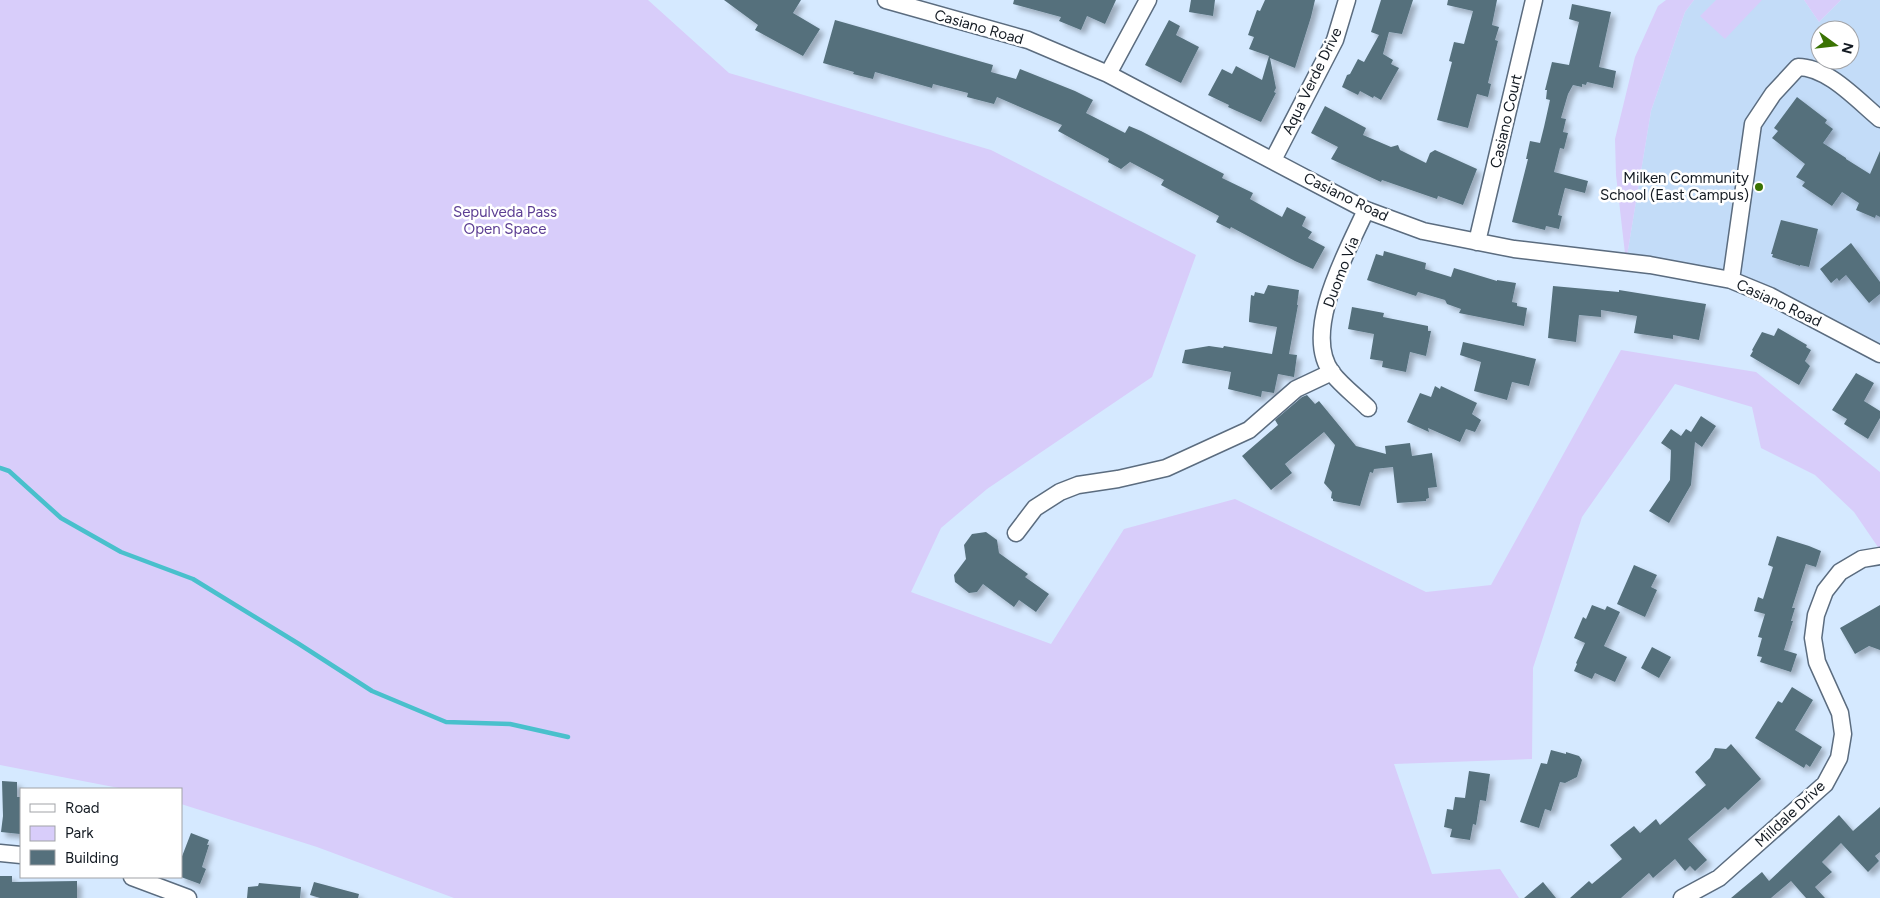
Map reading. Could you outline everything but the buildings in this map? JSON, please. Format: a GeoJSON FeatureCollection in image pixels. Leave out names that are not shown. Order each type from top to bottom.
{"type":"FeatureCollection","features":[{"type":"Feature","properties":{"kind":"street","name":"Casiano Road"},"geometry":{"type":"LineString","coordinates":[[886,0],[1028,40],[1108,74],[1366,210],[1423,231],[1514,249],[1650,265],[1731,280],[1770,296],[1880,354]]}},
{"type":"Feature","properties":{"kind":"street"},"geometry":{"type":"LineString","coordinates":[[1108,74],[1148,0]]}},
{"type":"Feature","properties":{"kind":"street","name":"Aqua Verde Drive"},"geometry":{"type":"LineString","coordinates":[[1273,160],[1335,40],[1347,0]]}},
{"type":"Feature","properties":{"kind":"street","name":"Casiano Court"},"geometry":{"type":"LineString","coordinates":[[1477,242],[1534,0]]}},
{"type":"Feature","properties":{"kind":"street"},"geometry":{"type":"LineString","coordinates":[[1731,280],[1753,124],[1773,94],[1798,67],[1809,67],[1829,77],[1880,119]]}},
{"type":"Feature","properties":{"kind":"street","name":"Duomo Via"},"geometry":{"type":"LineString","coordinates":[[1366,210],[1333,284],[1323,320],[1322,349],[1332,372],[1368,408]]}},
{"type":"Feature","properties":{"kind":"street"},"geometry":{"type":"LineString","coordinates":[[1016,533],[1034,508],[1060,492],[1078,485],[1118,479],[1166,468],[1249,430],[1296,389],[1332,372]]}},
{"type":"Feature","properties":{"kind":"street","name":"Milldale Drive"},"geometry":{"type":"LineString","coordinates":[[1682,898],[1719,878],[1825,784],[1839,758],[1843,734],[1840,713],[1817,662],[1813,638],[1816,615],[1825,591],[1840,572],[1862,559],[1880,556]]}},
{"type":"Feature","properties":{"kind":"street"},"geometry":{"type":"LineString","coordinates":[[0,852],[20,854]]}},
{"type":"Feature","properties":{"kind":"street"},"geometry":{"type":"LineString","coordinates":[[135,878],[188,898]]}},
{"type":"Feature","properties":{"kind":"shaded area","name":"Milken Community School (East Campus)"},"geometry":{"type":"Polygon","coordinates":[[[1694,0],[1804,0],[1818,20],[1810,20],[1810,70],[1860,70],[1860,20],[1821,20],[1841,0],[1880,0],[1880,354],[1770,296],[1626,262],[1651,111],[1685,12],[1694,0]]]}},
{"type":"Feature","properties":{"kind":"green space","name":"Sepulveda Pass Open Space"},"geometry":{"type":"Polygon","coordinates":[[[0,0],[648,0],[729,73],[991,150],[1196,255],[1152,377],[987,489],[941,528],[911,592],[1051,644],[1124,529],[1235,499],[1426,592],[1491,585],[1621,350],[1756,372],[1880,472],[1880,550],[1854,512],[1815,475],[1761,448],[1752,407],[1675,384],[1582,517],[1533,668],[1532,759],[1394,764],[1432,874],[1500,869],[1519,898],[454,898],[317,847],[182,804],[182,788],[119,788],[0,765],[0,0]]]}},
{"type":"Feature","properties":{"kind":"green space"},"geometry":{"type":"Polygon","coordinates":[[[1666,0],[1694,0],[1685,12],[1651,111],[1626,262],[1616,175],[1615,139],[1635,57],[1658,6],[1666,0]]]}},
{"type":"Feature","properties":{"kind":"green space"},"geometry":{"type":"Polygon","coordinates":[[[1716,0],[1762,0],[1725,39],[1700,16],[1716,0]]]}},
{"type":"Feature","properties":{"kind":"green space"},"geometry":{"type":"Polygon","coordinates":[[[1804,0],[1841,0],[1821,20],[1818,20],[1804,0]]]}},
{"type":"Feature","properties":{"kind":"waterway"},"geometry":{"type":"LineString","coordinates":[[0,468],[9,471],[61,518],[121,552],[193,579],[372,691],[446,722],[510,724],[568,737]]}},
{"type":"Feature","properties":{"kind":"place","name":"Milken Community School (East Campus)"},"geometry":{"type":"Point","coordinates":[1759,187]}}]}
